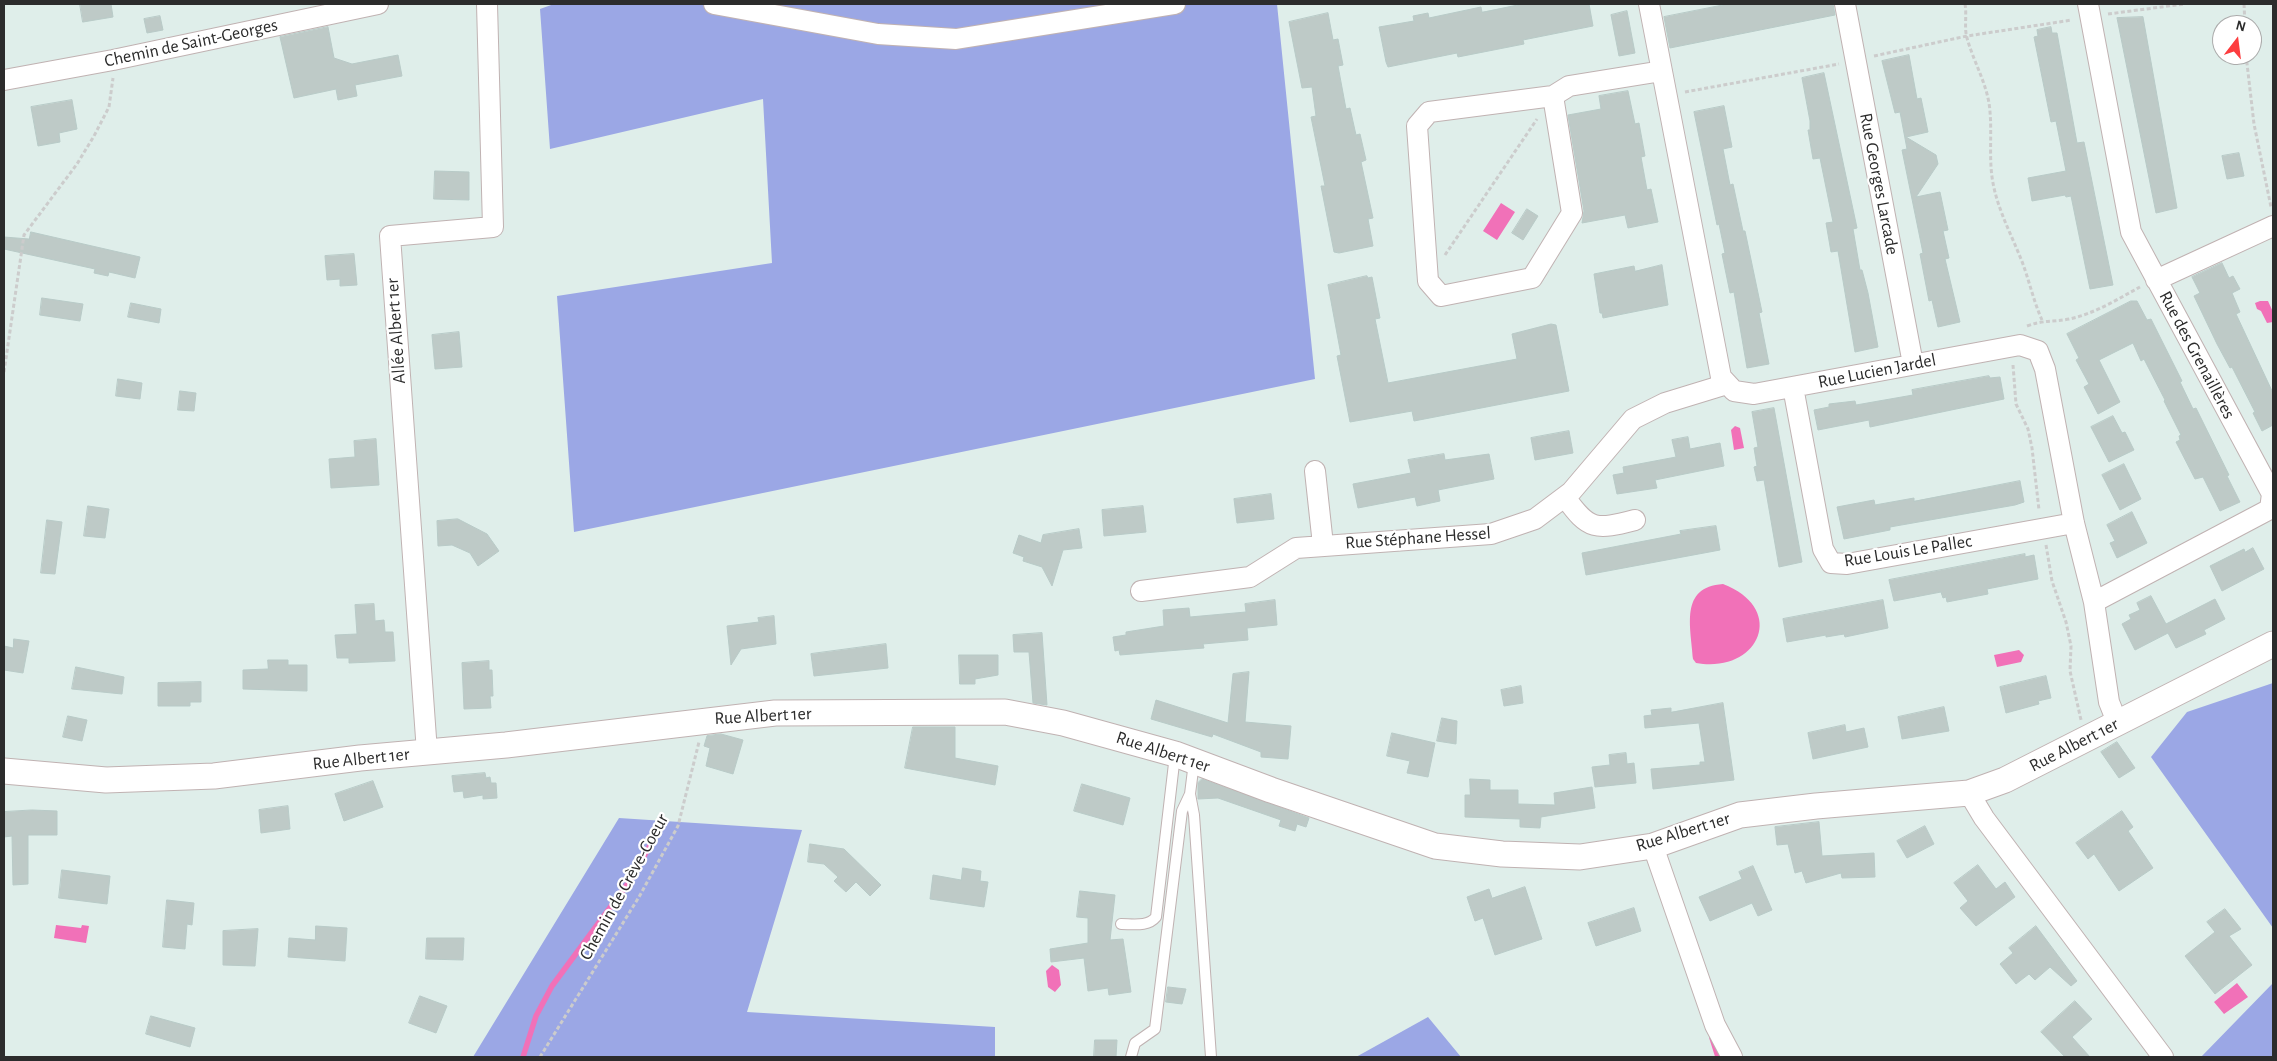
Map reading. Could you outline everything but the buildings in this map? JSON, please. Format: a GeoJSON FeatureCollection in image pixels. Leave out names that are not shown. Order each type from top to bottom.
{"type":"FeatureCollection","features":[{"type":"Feature","properties":{"kind":"street","name":"Chemin de Saint-Georges"},"geometry":{"type":"LineString","coordinates":[[4,80],[114,60],[378,4]]}},
{"type":"Feature","properties":{"kind":"street","name":"Allée Albert 1er"},"geometry":{"type":"LineString","coordinates":[[426,752],[390,236],[493,228],[487,4]]}},
{"type":"Feature","properties":{"kind":"street"},"geometry":{"type":"LineString","coordinates":[[714,4],[878,34],[956,39],[1175,4]]}},
{"type":"Feature","properties":{"kind":"street"},"geometry":{"type":"LineString","coordinates":[[1649,4],[1714,346],[1721,377],[1727,384]]}},
{"type":"Feature","properties":{"kind":"street","name":"Rue Georges Larcade"},"geometry":{"type":"LineString","coordinates":[[1845,4],[1913,364]]}},
{"type":"Feature","properties":{"kind":"street","name":"Rue des Grenaillères"},"geometry":{"type":"LineString","coordinates":[[2089,10],[2131,232],[2272,494],[2270,510],[2094,602]]}},
{"type":"Feature","properties":{"kind":"street"},"geometry":{"type":"LineString","coordinates":[[1553,96],[1572,213],[1532,278],[1441,296],[1428,280],[1417,126],[1429,112],[1553,96],[1569,86],[1662,71]]}},
{"type":"Feature","properties":{"kind":"street"},"geometry":{"type":"LineString","coordinates":[[2156,280],[2272,218]]}},
{"type":"Feature","properties":{"kind":"street","name":"Rue Lucien Jardel"},"geometry":{"type":"LineString","coordinates":[[1727,384],[1734,392],[1754,394],[2020,345],[2038,351],[2046,369],[2074,523],[2094,602],[2109,702],[2117,722]]}},
{"type":"Feature","properties":{"kind":"street","name":"Rue Stéphane Hessel"},"geometry":{"type":"LineString","coordinates":[[1141,591],[1250,577],[1296,548],[1491,534],[1535,519],[1565,497],[1634,419],[1665,403],[1727,384]]}},
{"type":"Feature","properties":{"kind":"street","name":"Rue Louis Le Pallec"},"geometry":{"type":"LineString","coordinates":[[1793,387],[1823,549],[1831,563],[1846,564],[2074,523]]}},
{"type":"Feature","properties":{"kind":"street","name":"Rue Stéphane Hessel"},"geometry":{"type":"LineString","coordinates":[[1315,471],[1322,545]]}},
{"type":"Feature","properties":{"kind":"street"},"geometry":{"type":"LineString","coordinates":[[1565,497],[1575,512],[1589,524],[1607,527],[1635,520]]}},
{"type":"Feature","properties":{"kind":"street","name":"Rue Albert 1er"},"geometry":{"type":"LineString","coordinates":[[4,771],[106,780],[214,776],[360,758],[506,745],[775,713],[1005,712],[1063,722],[1185,758],[1271,790],[1435,846],[1502,854],[1580,857],[1653,846],[1740,815],[1816,806],[1969,793],[2005,780],[2273,644]]}},
{"type":"Feature","properties":{"kind":"street"},"geometry":{"type":"LineString","coordinates":[[1969,793],[1984,818],[2163,1057]]}},
{"type":"Feature","properties":{"kind":"street"},"geometry":{"type":"LineString","coordinates":[[1653,846],[1715,1025],[1732,1057]]}},
{"type":"Feature","properties":{"kind":"lane"},"geometry":{"type":"LineString","coordinates":[[1185,758],[1194,815],[1211,1057]]}},
{"type":"Feature","properties":{"kind":"lane"},"geometry":{"type":"LineString","coordinates":[[1121,924],[1145,924],[1152,922],[1156,917],[1185,758]]}},
{"type":"Feature","properties":{"kind":"lane"},"geometry":{"type":"LineString","coordinates":[[1131,1057],[1135,1043],[1155,1029],[1182,811],[1190,794]]}},
{"type":"Feature","properties":{"kind":"path"},"geometry":{"type":"LineString","coordinates":[[1965,4],[1967,36],[1983,78],[1989,104],[1991,128],[1989,157],[1993,185],[2005,225],[2022,260],[2032,295],[2042,320]]}},
{"type":"Feature","properties":{"kind":"path"},"geometry":{"type":"LineString","coordinates":[[1666,95],[1856,60],[2089,10],[2184,4]]}},
{"type":"Feature","properties":{"kind":"path"},"geometry":{"type":"LineString","coordinates":[[4,372],[24,236],[77,164],[110,107],[114,60]]}},
{"type":"Feature","properties":{"kind":"path"},"geometry":{"type":"LineString","coordinates":[[2247,65],[2254,124],[2272,218]]}},
{"type":"Feature","properties":{"kind":"path"},"geometry":{"type":"LineString","coordinates":[[1428,280],[1553,96]]}},
{"type":"Feature","properties":{"kind":"path","name":"Chemin de Crève-Coeur"},"geometry":{"type":"LineString","coordinates":[[540,1057],[638,897],[678,826],[704,720]]}},
{"type":"Feature","properties":{"kind":"shaded area"},"geometry":{"type":"Polygon","coordinates":[[[554,4],[1277,4],[1315,379],[574,532],[557,296],[772,263],[763,99],[550,149],[540,9],[554,4]]]}},
{"type":"Feature","properties":{"kind":"shaded area"},"geometry":{"type":"Polygon","coordinates":[[[1501,203],[1515,212],[1497,240],[1483,231],[1501,203]]]}},
{"type":"Feature","properties":{"kind":"shaded area"},"geometry":{"type":"Polygon","coordinates":[[[2268,301],[2273,312],[2273,322],[2267,323],[2261,311],[2257,309],[2255,303],[2268,301]]]}},
{"type":"Feature","properties":{"kind":"shaded area"},"geometry":{"type":"Polygon","coordinates":[[[1735,426],[1740,428],[1744,448],[1734,450],[1731,430],[1735,426]]]}},
{"type":"Feature","properties":{"kind":"shaded area"},"geometry":{"type":"Polygon","coordinates":[[[1723,584],[1743,595],[1755,608],[1760,623],[1758,637],[1749,649],[1736,659],[1718,664],[1696,663],[1693,659],[1690,622],[1694,601],[1699,592],[1709,587],[1723,584]]]}},
{"type":"Feature","properties":{"kind":"shaded area"},"geometry":{"type":"Polygon","coordinates":[[[2019,650],[2024,655],[2021,662],[1997,667],[1994,655],[2019,650]]]}},
{"type":"Feature","properties":{"kind":"shaded area"},"geometry":{"type":"Polygon","coordinates":[[[2273,683],[2273,928],[2151,757],[2187,712],[2273,683]]]}},
{"type":"Feature","properties":{"kind":"shaded area"},"geometry":{"type":"Polygon","coordinates":[[[619,818],[802,830],[747,1012],[995,1027],[995,1057],[473,1057],[619,818]]]}},
{"type":"Feature","properties":{"kind":"shaded area"},"geometry":{"type":"Polygon","coordinates":[[[56,925],[81,928],[82,925],[89,926],[86,943],[54,938],[56,925]]]}},
{"type":"Feature","properties":{"kind":"shaded area"},"geometry":{"type":"Polygon","coordinates":[[[1052,965],[1059,970],[1061,985],[1055,992],[1048,987],[1046,971],[1052,965]]]}},
{"type":"Feature","properties":{"kind":"shaded area"},"geometry":{"type":"Polygon","coordinates":[[[2237,983],[2248,997],[2224,1014],[2214,1002],[2237,983]]]}},
{"type":"Feature","properties":{"kind":"shaded area"},"geometry":{"type":"Polygon","coordinates":[[[2273,983],[2273,1057],[2201,1057],[2273,983]]]}},
{"type":"Feature","properties":{"kind":"shaded area"},"geometry":{"type":"Polygon","coordinates":[[[1428,1017],[1461,1057],[1356,1057],[1428,1017]]]}},
{"type":"Feature","properties":{"kind":"waterway"},"geometry":{"type":"LineString","coordinates":[[523,1057],[536,1016],[552,986],[632,878],[659,829]]}},
{"type":"Feature","properties":{"kind":"waterway"},"geometry":{"type":"LineString","coordinates":[[1712,1038],[1718,1057]]}}]}
